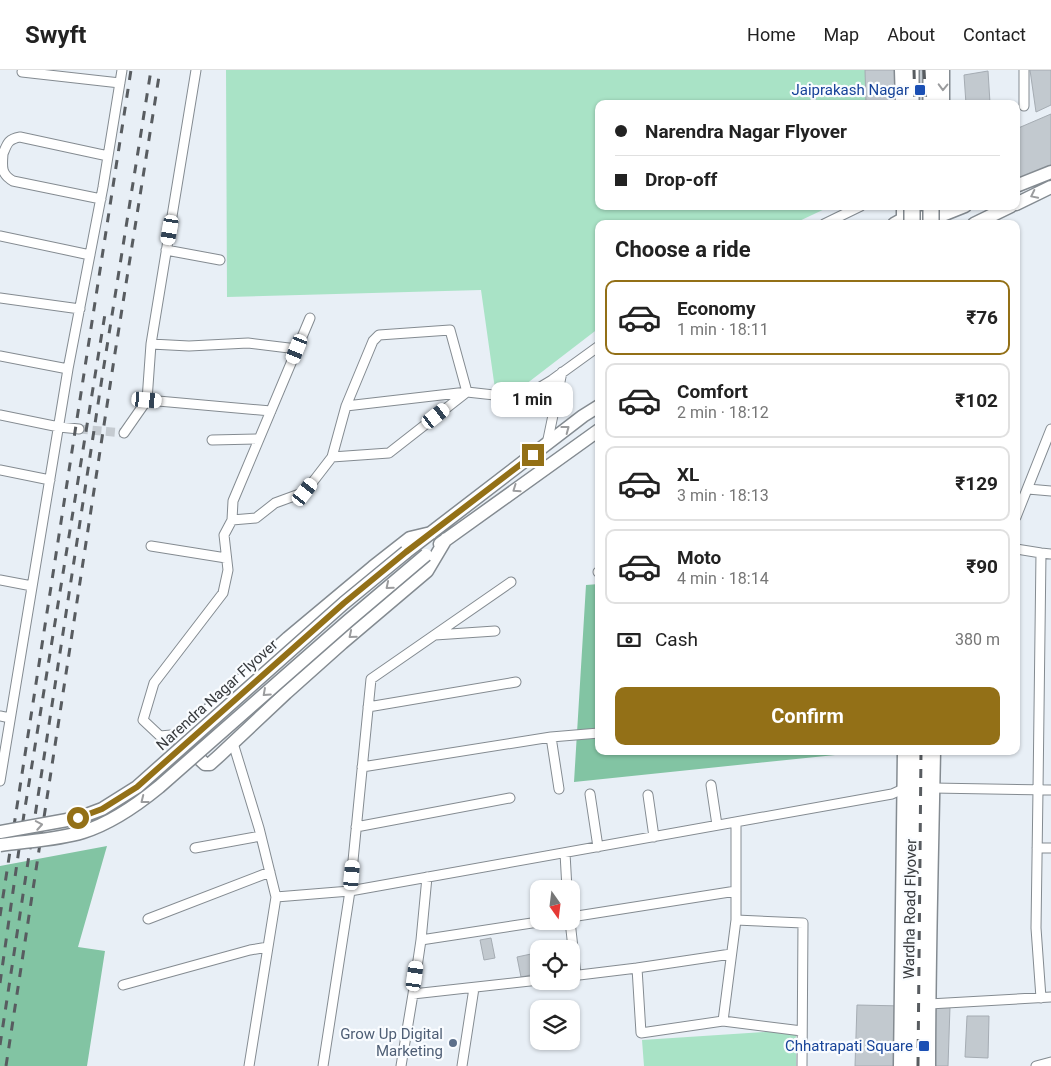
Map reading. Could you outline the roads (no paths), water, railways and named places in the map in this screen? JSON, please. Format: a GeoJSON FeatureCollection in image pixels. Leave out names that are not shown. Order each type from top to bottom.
{"type":"FeatureCollection","features":[{"type":"Feature","properties":{"kind":"highway"},"geometry":{"type":"LineString","coordinates":[[911,70],[911,100]]}},
{"type":"Feature","properties":{"kind":"highway"},"geometry":{"type":"LineString","coordinates":[[931,70],[931,100]]}},
{"type":"Feature","properties":{"kind":"highway","name":"Wardha Road Flyover"},"geometry":{"type":"LineString","coordinates":[[909,1066],[912,755]]}},
{"type":"Feature","properties":{"kind":"highway","name":"Wardha Road Flyover"},"geometry":{"type":"LineString","coordinates":[[921,1066],[924,755]]}},
{"type":"Feature","properties":{"kind":"main road"},"geometry":{"type":"LineString","coordinates":[[901,70],[902,100]]}},
{"type":"Feature","properties":{"kind":"main road"},"geometry":{"type":"LineString","coordinates":[[943,70],[943,100]]}},
{"type":"Feature","properties":{"kind":"main road"},"geometry":{"type":"LineString","coordinates":[[1020,184],[1051,172]]}},
{"type":"Feature","properties":{"kind":"main road"},"geometry":{"type":"LineString","coordinates":[[1020,202],[1051,187]]}},
{"type":"Feature","properties":{"kind":"main road"},"geometry":{"type":"LineString","coordinates":[[904,217],[936,215],[952,210]]}},
{"type":"Feature","properties":{"kind":"main road"},"geometry":{"type":"LineString","coordinates":[[982,220],[1003,210]]}},
{"type":"Feature","properties":{"kind":"main road","name":"Narendra Nagar Flyover"},"geometry":{"type":"LineString","coordinates":[[0,832],[78,818],[102,809],[137,787],[344,603],[430,533],[595,409]]}},
{"type":"Feature","properties":{"kind":"main road","name":"Narendra Nagar Flyover"},"geometry":{"type":"LineString","coordinates":[[0,845],[84,832],[134,807],[159,788],[348,621],[426,555],[595,433]]}},
{"type":"Feature","properties":{"kind":"main road"},"geometry":{"type":"LineString","coordinates":[[430,533],[410,538],[373,566],[288,638],[182,734],[180,741],[205,764],[210,764],[342,643],[428,571],[446,539]]}},
{"type":"Feature","properties":{"kind":"main road"},"geometry":{"type":"LineString","coordinates":[[900,1066],[904,755]]}},
{"type":"Feature","properties":{"kind":"main road"},"geometry":{"type":"LineString","coordinates":[[929,1066],[934,755]]}},
{"type":"Feature","properties":{"kind":"street"},"geometry":{"type":"LineString","coordinates":[[0,780],[68,368],[101,199],[122,70]]}},
{"type":"Feature","properties":{"kind":"street"},"geometry":{"type":"LineString","coordinates":[[124,433],[147,400],[151,344],[196,70]]}},
{"type":"Feature","properties":{"kind":"street"},"geometry":{"type":"LineString","coordinates":[[1024,70],[1024,106]]}},
{"type":"Feature","properties":{"kind":"street"},"geometry":{"type":"LineString","coordinates":[[22,72],[120,83]]}},
{"type":"Feature","properties":{"kind":"street"},"geometry":{"type":"LineString","coordinates":[[101,199],[13,182],[4,173],[1,154],[8,142],[13,138],[20,137],[108,156]]}},
{"type":"Feature","properties":{"kind":"street"},"geometry":{"type":"LineString","coordinates":[[832,220],[854,210]]}},
{"type":"Feature","properties":{"kind":"street"},"geometry":{"type":"LineString","coordinates":[[0,236],[90,256]]}},
{"type":"Feature","properties":{"kind":"street"},"geometry":{"type":"LineString","coordinates":[[166,250],[220,260]]}},
{"type":"Feature","properties":{"kind":"street"},"geometry":{"type":"LineString","coordinates":[[0,298],[80,309]]}},
{"type":"Feature","properties":{"kind":"street"},"geometry":{"type":"LineString","coordinates":[[182,734],[160,736],[143,720],[154,683],[223,594],[228,570],[224,535],[232,520],[233,501],[310,318]]}},
{"type":"Feature","properties":{"kind":"street"},"geometry":{"type":"LineString","coordinates":[[232,520],[256,518],[275,503],[305,492],[332,457],[346,406],[373,341],[379,335],[450,330],[466,392]]}},
{"type":"Feature","properties":{"kind":"street"},"geometry":{"type":"LineString","coordinates":[[151,344],[189,346],[248,343],[297,349]]}},
{"type":"Feature","properties":{"kind":"street"},"geometry":{"type":"LineString","coordinates":[[346,406],[466,392],[522,398],[595,349]]}},
{"type":"Feature","properties":{"kind":"street"},"geometry":{"type":"LineString","coordinates":[[0,356],[68,368]]}},
{"type":"Feature","properties":{"kind":"street"},"geometry":{"type":"LineString","coordinates":[[547,444],[562,372]]}},
{"type":"Feature","properties":{"kind":"street"},"geometry":{"type":"LineString","coordinates":[[332,457],[389,453],[466,392]]}},
{"type":"Feature","properties":{"kind":"street"},"geometry":{"type":"LineString","coordinates":[[147,400],[271,411]]}},
{"type":"Feature","properties":{"kind":"street"},"geometry":{"type":"LineString","coordinates":[[0,415],[59,428],[79,429]]}},
{"type":"Feature","properties":{"kind":"street"},"geometry":{"type":"LineString","coordinates":[[1020,508],[1051,429]]}},
{"type":"Feature","properties":{"kind":"street"},"geometry":{"type":"LineString","coordinates":[[212,440],[259,439]]}},
{"type":"Feature","properties":{"kind":"street"},"geometry":{"type":"LineString","coordinates":[[0,470],[50,480]]}},
{"type":"Feature","properties":{"kind":"street"},"geometry":{"type":"LineString","coordinates":[[1028,489],[1051,492]]}},
{"type":"Feature","properties":{"kind":"street"},"geometry":{"type":"LineString","coordinates":[[151,546],[226,558]]}},
{"type":"Feature","properties":{"kind":"street"},"geometry":{"type":"LineString","coordinates":[[1020,550],[1051,554]]}},
{"type":"Feature","properties":{"kind":"street"},"geometry":{"type":"LineString","coordinates":[[929,1004],[1046,997],[1036,928],[1041,554]]}},
{"type":"Feature","properties":{"kind":"street"},"geometry":{"type":"LineString","coordinates":[[0,580],[32,586]]}},
{"type":"Feature","properties":{"kind":"street"},"geometry":{"type":"LineString","coordinates":[[323,1066],[350,891],[371,679],[511,582]]}},
{"type":"Feature","properties":{"kind":"street"},"geometry":{"type":"LineString","coordinates":[[435,635],[494,632]]}},
{"type":"Feature","properties":{"kind":"street"},"geometry":{"type":"LineString","coordinates":[[368,707],[516,682]]}},
{"type":"Feature","properties":{"kind":"street"},"geometry":{"type":"LineString","coordinates":[[0,716],[10,718]]}},
{"type":"Feature","properties":{"kind":"street"},"geometry":{"type":"LineString","coordinates":[[362,767],[551,737],[595,733]]}},
{"type":"Feature","properties":{"kind":"street"},"geometry":{"type":"LineString","coordinates":[[551,737],[559,789]]}},
{"type":"Feature","properties":{"kind":"street"},"geometry":{"type":"LineString","coordinates":[[233,743],[261,836],[276,897],[249,1066]]}},
{"type":"Feature","properties":{"kind":"street"},"geometry":{"type":"LineString","coordinates":[[711,785],[717,825]]}},
{"type":"Feature","properties":{"kind":"street"},"geometry":{"type":"LineString","coordinates":[[933,788],[1051,790]]}},
{"type":"Feature","properties":{"kind":"street"},"geometry":{"type":"LineString","coordinates":[[276,897],[350,891],[892,794],[903,789]]}},
{"type":"Feature","properties":{"kind":"street"},"geometry":{"type":"LineString","coordinates":[[590,794],[598,847]]}},
{"type":"Feature","properties":{"kind":"street"},"geometry":{"type":"LineString","coordinates":[[648,795],[654,837]]}},
{"type":"Feature","properties":{"kind":"street"},"geometry":{"type":"LineString","coordinates":[[356,827],[510,798]]}},
{"type":"Feature","properties":{"kind":"street"},"geometry":{"type":"LineString","coordinates":[[723,1021],[736,920],[736,822]]}},
{"type":"Feature","properties":{"kind":"street"},"geometry":{"type":"LineString","coordinates":[[195,848],[261,836]]}},
{"type":"Feature","properties":{"kind":"street"},"geometry":{"type":"LineString","coordinates":[[1037,848],[1051,848]]}},
{"type":"Feature","properties":{"kind":"street"},"geometry":{"type":"LineString","coordinates":[[565,853],[566,880]]}},
{"type":"Feature","properties":{"kind":"street"},"geometry":{"type":"LineString","coordinates":[[148,919],[270,872]]}},
{"type":"Feature","properties":{"kind":"street"},"geometry":{"type":"LineString","coordinates":[[401,1066],[420,940],[427,877]]}},
{"type":"Feature","properties":{"kind":"street"},"geometry":{"type":"LineString","coordinates":[[580,916],[736,892]]}},
{"type":"Feature","properties":{"kind":"street"},"geometry":{"type":"LineString","coordinates":[[736,920],[803,923],[802,1066]]}},
{"type":"Feature","properties":{"kind":"street"},"geometry":{"type":"LineString","coordinates":[[420,940],[530,923]]}},
{"type":"Feature","properties":{"kind":"street"},"geometry":{"type":"LineString","coordinates":[[123,985],[250,950],[268,947]]}},
{"type":"Feature","properties":{"kind":"street"},"geometry":{"type":"LineString","coordinates":[[580,975],[731,954]]}},
{"type":"Feature","properties":{"kind":"street"},"geometry":{"type":"LineString","coordinates":[[637,968],[641,1033],[723,1021],[802,1031]]}},
{"type":"Feature","properties":{"kind":"street"},"geometry":{"type":"LineString","coordinates":[[412,994],[530,981]]}},
{"type":"Feature","properties":{"kind":"street"},"geometry":{"type":"LineString","coordinates":[[462,1066],[474,988]]}},
{"type":"Feature","properties":{"kind":"street"},"geometry":{"type":"LineString","coordinates":[[1036,1066],[1051,1062]]}},
{"type":"Feature","properties":{"kind":"tunnel"},"geometry":{"type":"LineString","coordinates":[[79,429],[124,433]]}},
{"type":"Feature","properties":{"kind":"railway"},"geometry":{"type":"LineString","coordinates":[[0,916],[131,70]]}},
{"type":"Feature","properties":{"kind":"railway"},"geometry":{"type":"LineString","coordinates":[[0,1045],[151,70]]}},
{"type":"Feature","properties":{"kind":"railway"},"geometry":{"type":"LineString","coordinates":[[6,1066],[160,70]]}},
{"type":"Feature","properties":{"kind":"railway"},"geometry":{"type":"LineString","coordinates":[[914,70],[915,100]]}},
{"type":"Feature","properties":{"kind":"railway"},"geometry":{"type":"LineString","coordinates":[[924,70],[926,100]]}},
{"type":"Feature","properties":{"kind":"railway"},"geometry":{"type":"LineString","coordinates":[[924,210],[925,220]]}},
{"type":"Feature","properties":{"kind":"railway"},"geometry":{"type":"LineString","coordinates":[[0,983],[24,814],[105,314]]}},
{"type":"Feature","properties":{"kind":"railway"},"geometry":{"type":"LineString","coordinates":[[918,1066],[921,755]]}},
{"type":"Feature","properties":{"kind":"place","name":"Jaiprakash Nagar"},"geometry":{"type":"Point","coordinates":[920,90]}},
{"type":"Feature","properties":{"kind":"place","name":"Grow Up Digital Marketing"},"geometry":{"type":"Point","coordinates":[453,1043]}},
{"type":"Feature","properties":{"kind":"place","name":"Chhatrapati Square"},"geometry":{"type":"Point","coordinates":[924,1046]}}]}
